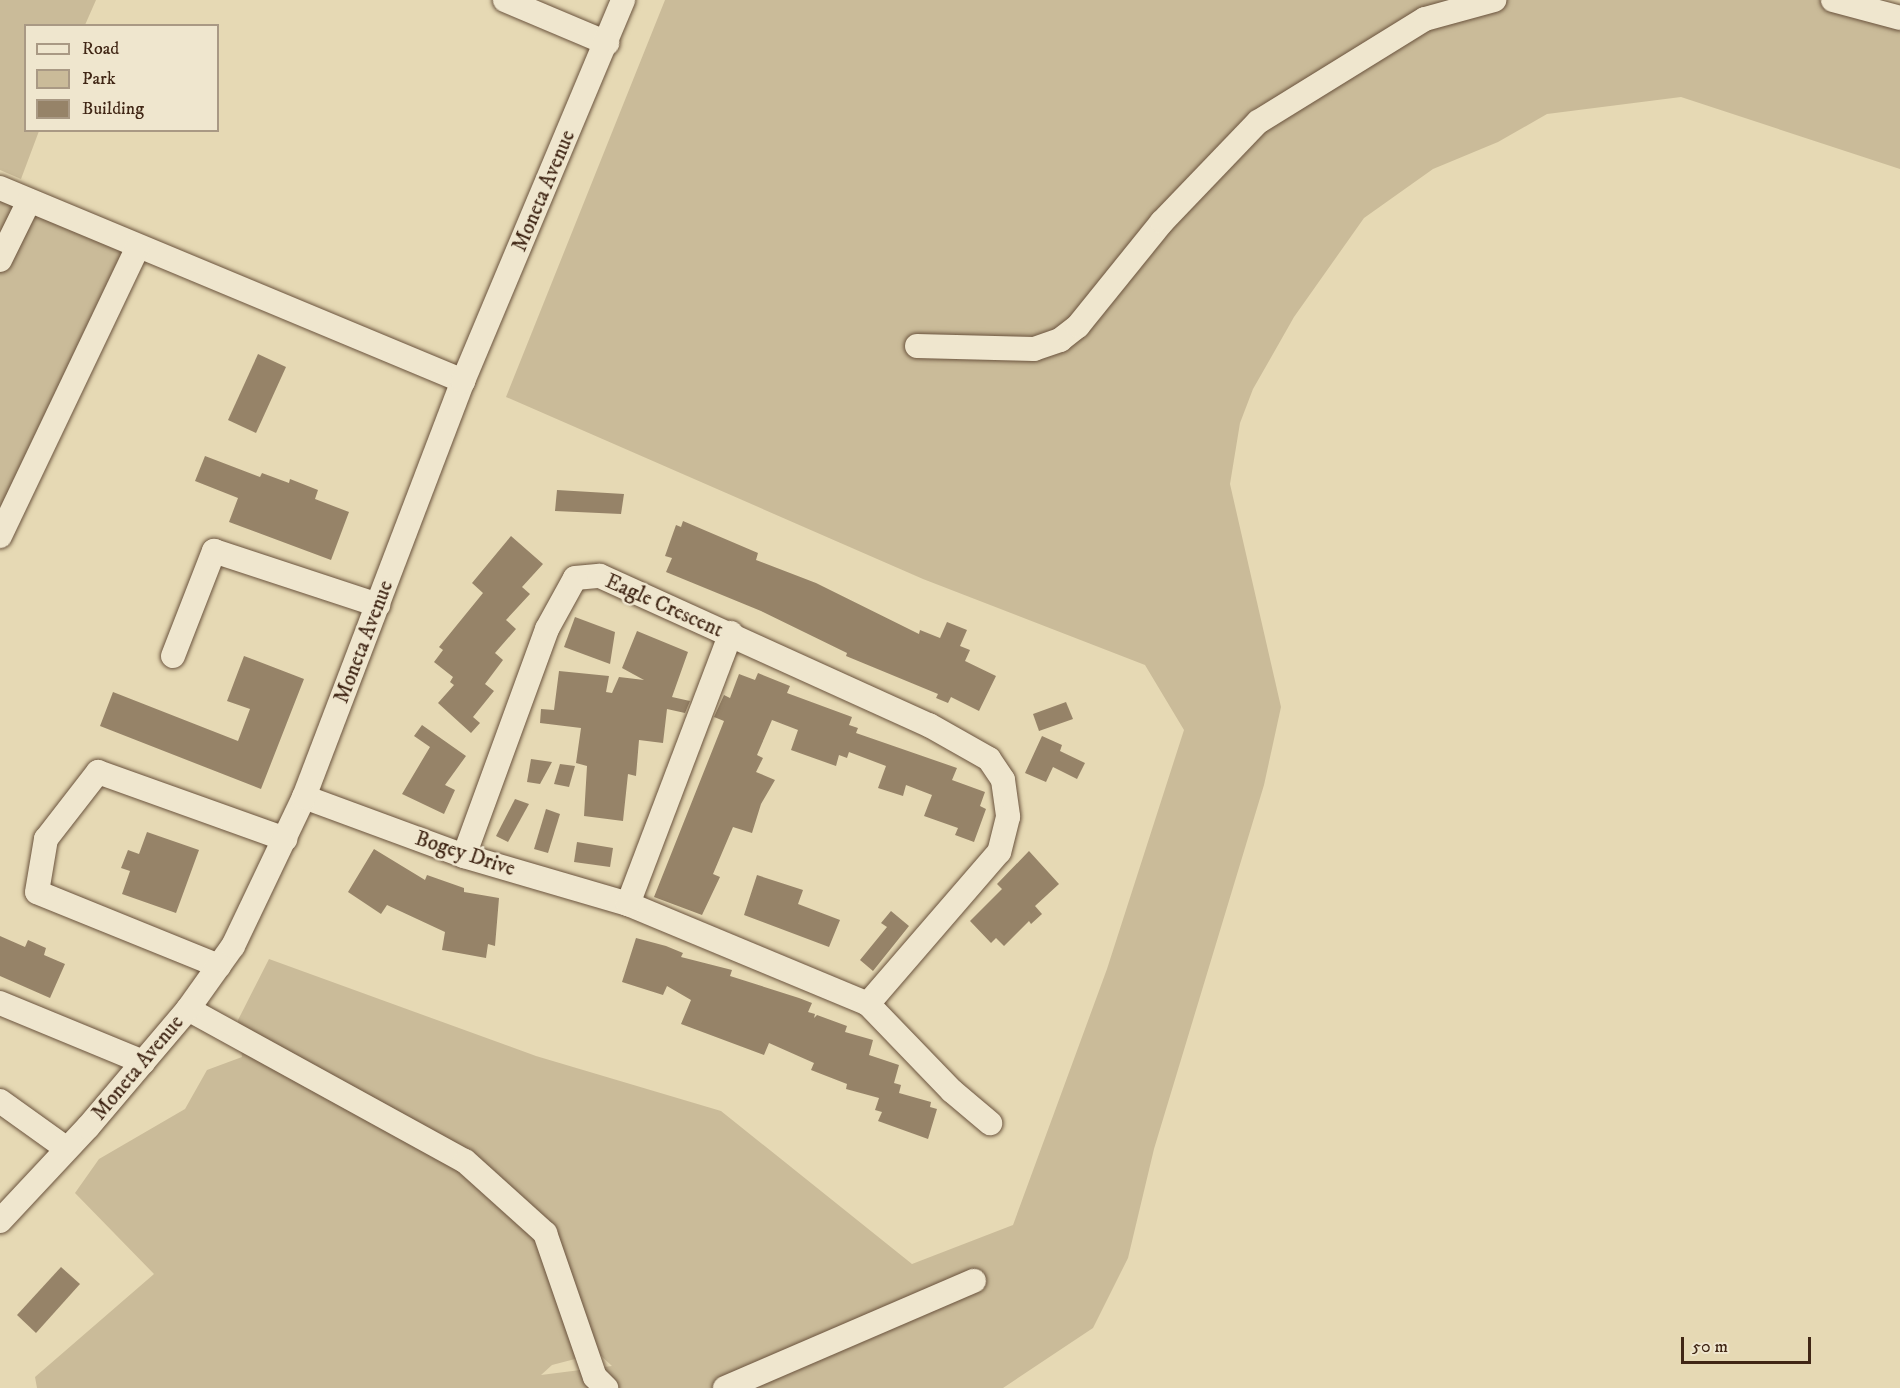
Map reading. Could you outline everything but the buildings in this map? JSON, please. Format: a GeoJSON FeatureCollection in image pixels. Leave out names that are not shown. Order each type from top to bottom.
{"type":"FeatureCollection","features":[{"type":"Feature","properties":{"kind":"street"},"geometry":{"type":"LineString","coordinates":[[505,0],[607,43]]}},
{"type":"Feature","properties":{"kind":"street","name":"Moneta Avenue"},"geometry":{"type":"LineString","coordinates":[[0,1221],[67,1149],[188,1009],[233,946],[304,797],[464,381],[623,0]]}},
{"type":"Feature","properties":{"kind":"street"},"geometry":{"type":"LineString","coordinates":[[917,346],[1034,349],[1060,340],[1078,326],[1162,222],[1258,122],[1425,19],[1494,0]]}},
{"type":"Feature","properties":{"kind":"street"},"geometry":{"type":"LineString","coordinates":[[1833,0],[1900,18]]}},
{"type":"Feature","properties":{"kind":"street"},"geometry":{"type":"LineString","coordinates":[[0,188],[464,381]]}},
{"type":"Feature","properties":{"kind":"street"},"geometry":{"type":"LineString","coordinates":[[0,260],[29,201]]}},
{"type":"Feature","properties":{"kind":"street"},"geometry":{"type":"LineString","coordinates":[[0,536],[8,498],[138,247]]}},
{"type":"Feature","properties":{"kind":"street"},"geometry":{"type":"LineString","coordinates":[[173,656],[213,551],[378,605]]}},
{"type":"Feature","properties":{"kind":"street","name":"Eagle Crescent"},"geometry":{"type":"LineString","coordinates":[[464,856],[547,629],[575,578],[600,576],[731,633],[628,904]]}},
{"type":"Feature","properties":{"kind":"street"},"geometry":{"type":"LineString","coordinates":[[731,633],[929,725],[989,759],[1003,780],[1008,817],[999,852],[868,1004],[952,1091],[990,1123]]}},
{"type":"Feature","properties":{"kind":"street"},"geometry":{"type":"LineString","coordinates":[[219,966],[37,892],[46,839],[98,772],[285,839]]}},
{"type":"Feature","properties":{"kind":"street","name":"Bogey Drive"},"geometry":{"type":"LineString","coordinates":[[304,797],[464,856],[628,904],[868,1004]]}},
{"type":"Feature","properties":{"kind":"street"},"geometry":{"type":"LineString","coordinates":[[0,1003],[143,1062]]}},
{"type":"Feature","properties":{"kind":"street"},"geometry":{"type":"LineString","coordinates":[[188,1009],[465,1161],[545,1233],[595,1377],[606,1388]]}},
{"type":"Feature","properties":{"kind":"street"},"geometry":{"type":"LineString","coordinates":[[0,1101],[67,1149]]}},
{"type":"Feature","properties":{"kind":"street"},"geometry":{"type":"LineString","coordinates":[[724,1388],[974,1281]]}},
{"type":"Feature","properties":{"kind":"green space"},"geometry":{"type":"Polygon","coordinates":[[[0,0],[96,0],[85,24],[24,24],[24,132],[39,132],[21,179],[0,170],[0,0]]]}},
{"type":"Feature","properties":{"kind":"green space"},"geometry":{"type":"Polygon","coordinates":[[[665,0],[1882,0],[1900,7],[1900,169],[1681,97],[1547,114],[1498,142],[1433,169],[1364,218],[1294,317],[1253,389],[1240,423],[1230,484],[1281,707],[1264,785],[1154,1149],[1128,1258],[1093,1328],[1003,1388],[37,1388],[35,1377],[154,1274],[75,1193],[99,1159],[185,1109],[207,1070],[242,1057],[238,1020],[269,959],[536,1056],[721,1111],[912,1264],[1013,1225],[1107,969],[1184,730],[1145,665],[923,579],[506,397],[665,0]],[[598,1353],[552,1365],[541,1375],[612,1366],[598,1353]]]}},
{"type":"Feature","properties":{"kind":"green space"},"geometry":{"type":"Polygon","coordinates":[[[0,192],[139,261],[0,549],[0,192]]]}}]}
